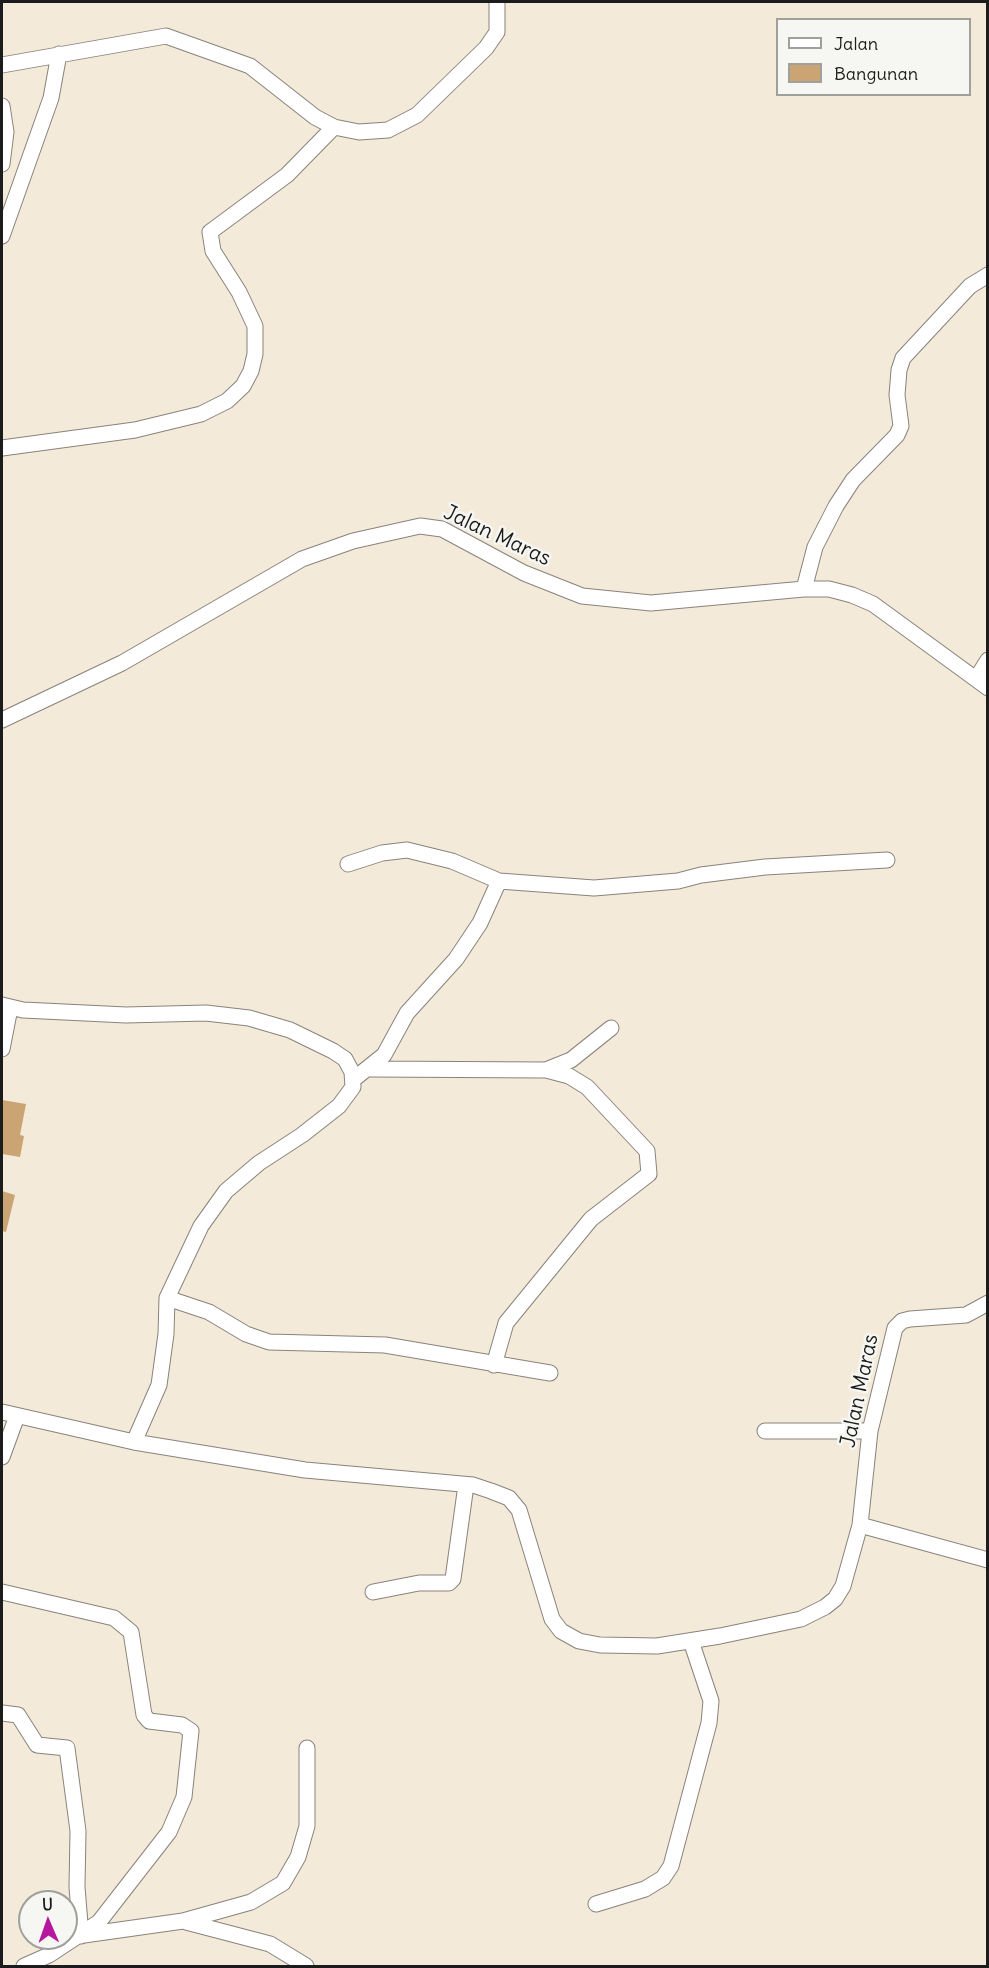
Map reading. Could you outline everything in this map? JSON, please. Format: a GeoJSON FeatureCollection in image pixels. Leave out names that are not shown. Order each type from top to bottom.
{"type":"FeatureCollection","features":[{"type":"Feature","properties":{"kind":"street"},"geometry":{"type":"LineString","coordinates":[[2,65],[166,36],[184,40],[250,66],[315,117],[334,127],[359,132],[388,130],[417,116],[494,38],[498,26],[496,2]]}},
{"type":"Feature","properties":{"kind":"street"},"geometry":{"type":"LineString","coordinates":[[2,236],[51,98],[59,54]]}},
{"type":"Feature","properties":{"kind":"street"},"geometry":{"type":"LineString","coordinates":[[2,106],[5,116],[6,143],[2,164]]}},
{"type":"Feature","properties":{"kind":"street"},"geometry":{"type":"LineString","coordinates":[[2,448],[135,430],[201,414],[227,401],[243,386],[251,371],[255,354],[255,326],[239,292],[213,251],[210,232],[286,175],[334,127]]}},
{"type":"Feature","properties":{"kind":"street"},"geometry":{"type":"LineString","coordinates":[[804,589],[815,547],[836,506],[853,480],[897,435],[901,426],[898,378],[903,357],[956,299],[987,275]]}},
{"type":"Feature","properties":{"kind":"street","name":"Jalan Maras"},"geometry":{"type":"LineString","coordinates":[[2,720],[122,663],[302,559],[353,541],[420,526],[442,528],[524,573],[582,596],[651,603],[804,589],[829,589],[852,595],[873,604],[982,684]]}},
{"type":"Feature","properties":{"kind":"street"},"geometry":{"type":"LineString","coordinates":[[982,684],[987,660]]}},
{"type":"Feature","properties":{"kind":"street"},"geometry":{"type":"LineString","coordinates":[[348,864],[382,853],[407,850],[452,861],[499,881],[594,888],[678,881],[701,875],[765,867],[887,860]]}},
{"type":"Feature","properties":{"kind":"street"},"geometry":{"type":"LineString","coordinates":[[354,1079],[370,1069],[384,1055],[406,1013],[456,960],[480,923],[499,881]]}},
{"type":"Feature","properties":{"kind":"street"},"geometry":{"type":"LineString","coordinates":[[2,1049],[6,1007],[126,1015],[206,1013],[249,1018],[290,1030],[345,1059],[354,1079],[351,1091],[339,1106],[302,1135],[259,1163],[226,1191],[201,1226],[167,1298],[166,1334],[159,1385],[134,1442]]}},
{"type":"Feature","properties":{"kind":"street"},"geometry":{"type":"LineString","coordinates":[[546,1070],[571,1060],[611,1028]]}},
{"type":"Feature","properties":{"kind":"street"},"geometry":{"type":"LineString","coordinates":[[370,1069],[546,1070],[569,1076],[587,1087],[647,1151],[650,1174],[591,1220],[506,1323],[494,1365]]}},
{"type":"Feature","properties":{"kind":"street"},"geometry":{"type":"LineString","coordinates":[[167,1298],[209,1312],[246,1334],[269,1342],[385,1345],[550,1374]]}},
{"type":"Feature","properties":{"kind":"street","name":"Jalan Maras"},"geometry":{"type":"LineString","coordinates":[[466,1485],[509,1498],[519,1510],[552,1618],[561,1631],[579,1641],[600,1645],[657,1646],[801,1619],[836,1599],[843,1586],[860,1525],[870,1431],[896,1328],[902,1322],[910,1319],[966,1315],[987,1303]]}},
{"type":"Feature","properties":{"kind":"street"},"geometry":{"type":"LineString","coordinates":[[2,1412],[134,1442],[305,1470],[466,1485],[453,1579],[449,1583],[419,1584],[373,1592]]}},
{"type":"Feature","properties":{"kind":"street"},"geometry":{"type":"LineString","coordinates":[[2,1457],[17,1416]]}},
{"type":"Feature","properties":{"kind":"street"},"geometry":{"type":"LineString","coordinates":[[765,1431],[870,1431]]}},
{"type":"Feature","properties":{"kind":"street"},"geometry":{"type":"LineString","coordinates":[[860,1525],[987,1560]]}},
{"type":"Feature","properties":{"kind":"street"},"geometry":{"type":"LineString","coordinates":[[2,1592],[114,1618],[131,1632],[144,1715],[149,1721],[182,1725],[191,1731],[184,1797],[176,1820],[99,1923],[24,1966]]}},
{"type":"Feature","properties":{"kind":"street"},"geometry":{"type":"LineString","coordinates":[[596,1904],[645,1889],[663,1878],[671,1866],[709,1723],[711,1701],[691,1641]]}},
{"type":"Feature","properties":{"kind":"street"},"geometry":{"type":"LineString","coordinates":[[2,1713],[18,1715],[37,1745],[67,1748],[78,1831],[77,1887],[81,1935]]}},
{"type":"Feature","properties":{"kind":"street"},"geometry":{"type":"LineString","coordinates":[[81,1935],[183,1921],[251,1902],[283,1883],[298,1857],[307,1826],[307,1748]]}},
{"type":"Feature","properties":{"kind":"street"},"geometry":{"type":"LineString","coordinates":[[183,1921],[270,1944],[306,1966]]}},
{"type":"Feature","properties":{"kind":"building"},"geometry":{"type":"Polygon","coordinates":[[[2,1100],[26,1104],[20,1135],[24,1136],[20,1157],[2,1154],[2,1100]]]}},
{"type":"Feature","properties":{"kind":"building"},"geometry":{"type":"Polygon","coordinates":[[[2,1191],[15,1195],[6,1232],[2,1231],[2,1191]]]}}]}
